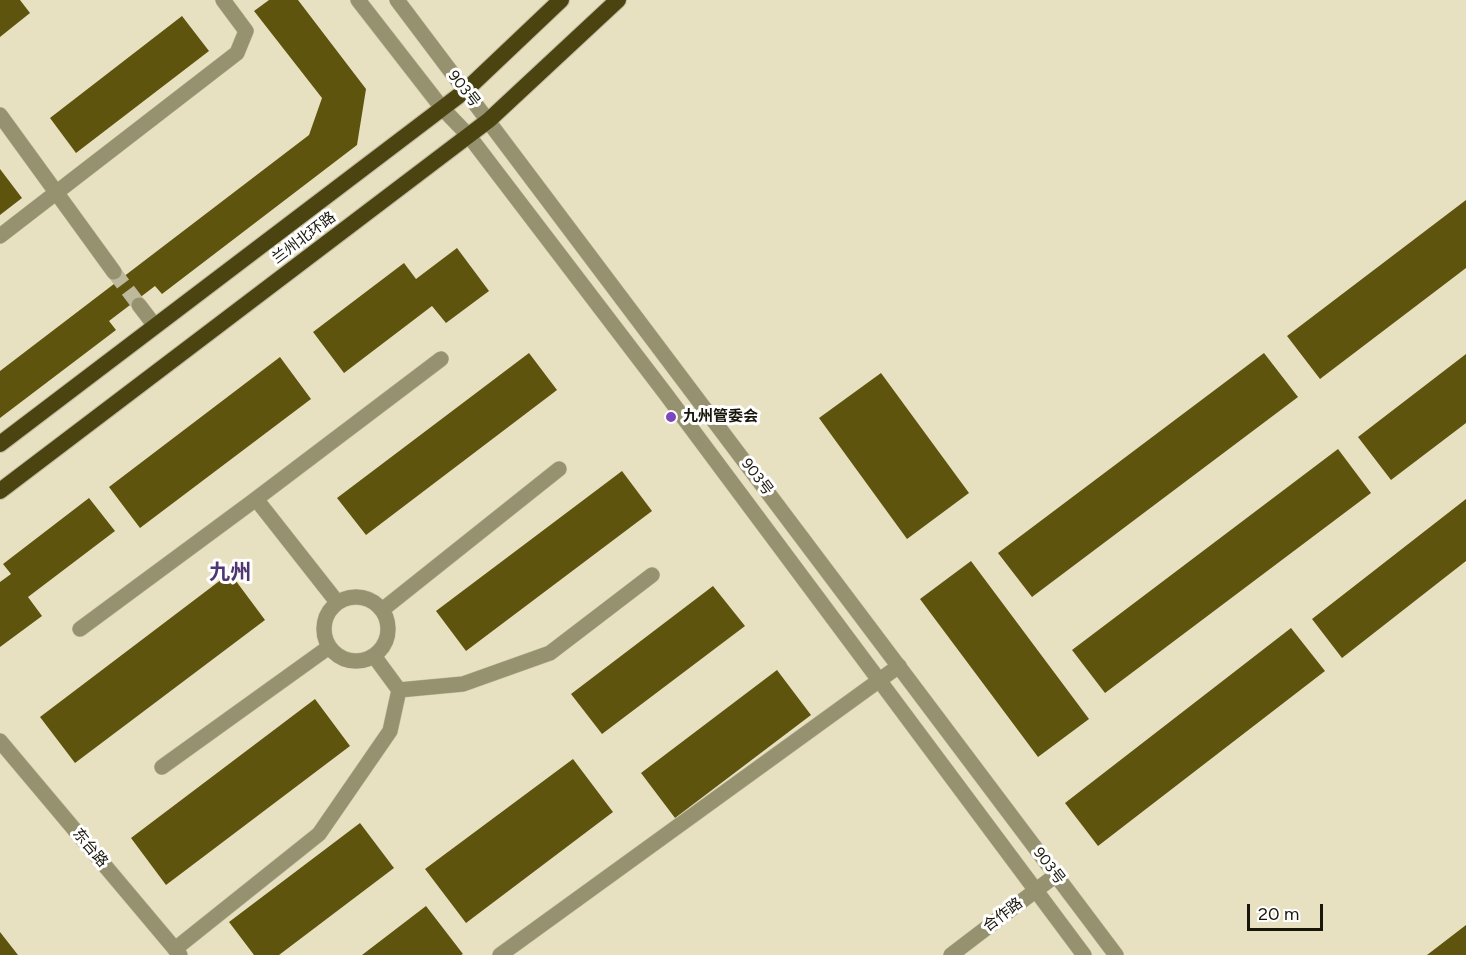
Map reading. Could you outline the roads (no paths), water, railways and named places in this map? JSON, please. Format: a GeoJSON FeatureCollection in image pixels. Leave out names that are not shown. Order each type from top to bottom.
{"type":"FeatureCollection","features":[{"type":"Feature","properties":{"kind":"highway","name":"兰州北环路"},"geometry":{"type":"LineString","coordinates":[[0,444],[465,91],[561,0]]}},
{"type":"Feature","properties":{"kind":"highway","name":"兰州北环路"},"geometry":{"type":"LineString","coordinates":[[0,491],[469,136],[618,0]]}},
{"type":"Feature","properties":{"kind":"street"},"geometry":{"type":"LineString","coordinates":[[0,236],[237,53],[246,31],[223,0]]}},
{"type":"Feature","properties":{"kind":"street"},"geometry":{"type":"LineString","coordinates":[[358,0],[442,108],[469,136],[665,393],[1084,955]]}},
{"type":"Feature","properties":{"kind":"street","name":"903号"},"geometry":{"type":"LineString","coordinates":[[398,0],[1116,955]]}},
{"type":"Feature","properties":{"kind":"street"},"geometry":{"type":"LineString","coordinates":[[0,115],[114,272]]}},
{"type":"Feature","properties":{"kind":"street"},"geometry":{"type":"LineString","coordinates":[[139,305],[155,326]]}},
{"type":"Feature","properties":{"kind":"street"},"geometry":{"type":"LineString","coordinates":[[80,629],[441,359]]}},
{"type":"Feature","properties":{"kind":"street"},"geometry":{"type":"LineString","coordinates":[[382,610],[559,469]]}},
{"type":"Feature","properties":{"kind":"street"},"geometry":{"type":"LineString","coordinates":[[256,499],[337,602]]}},
{"type":"Feature","properties":{"kind":"street"},"geometry":{"type":"LineString","coordinates":[[399,690],[463,684],[550,654],[652,575]]}},
{"type":"Feature","properties":{"kind":"street"},"geometry":{"type":"LineString","coordinates":[[349,597],[362,597],[373,602],[382,610],[387,622],[388,635],[383,646],[374,656],[350,661],[338,656],[329,647],[324,636],[324,623],[328,611],[337,602],[349,597]]}},
{"type":"Feature","properties":{"kind":"street"},"geometry":{"type":"LineString","coordinates":[[162,767],[329,647]]}},
{"type":"Feature","properties":{"kind":"street"},"geometry":{"type":"LineString","coordinates":[[177,952],[319,834],[390,731],[399,690],[374,656]]}},
{"type":"Feature","properties":{"kind":"street"},"geometry":{"type":"LineString","coordinates":[[500,955],[899,666]]}},
{"type":"Feature","properties":{"kind":"street","name":"东台路"},"geometry":{"type":"LineString","coordinates":[[0,741],[177,952]]}},
{"type":"Feature","properties":{"kind":"street","name":"合作路"},"geometry":{"type":"LineString","coordinates":[[951,955],[1056,875]]}},
{"type":"Feature","properties":{"kind":"tunnel"},"geometry":{"type":"LineString","coordinates":[[114,272],[139,305]]}},
{"type":"Feature","properties":{"kind":"place","name":"九州管委会"},"geometry":{"type":"Point","coordinates":[671,417]}},
{"type":"Feature","properties":{"kind":"district","name":"九州"},"geometry":{"type":"Point","coordinates":[230,573]}}]}
